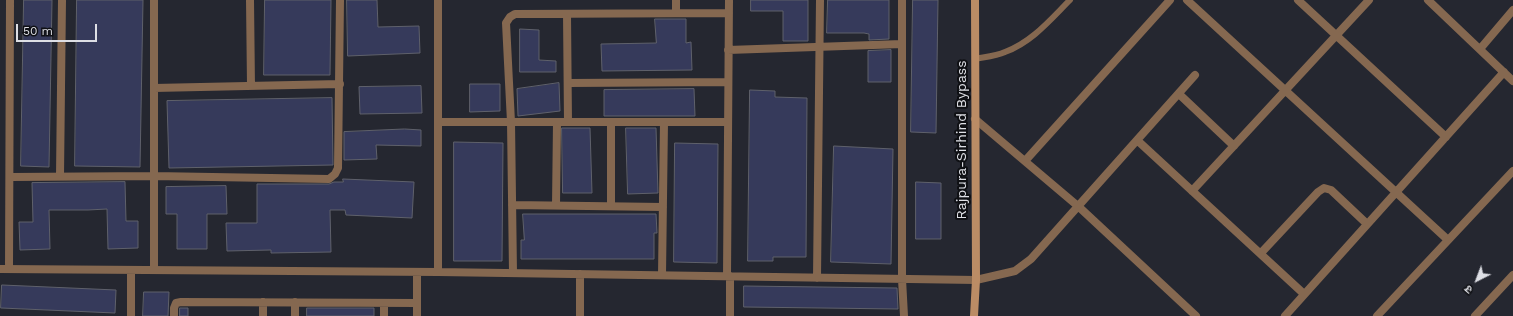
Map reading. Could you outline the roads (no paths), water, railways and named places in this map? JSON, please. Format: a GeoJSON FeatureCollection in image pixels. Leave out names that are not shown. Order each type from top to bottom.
{"type":"FeatureCollection","features":[{"type":"Feature","properties":{"kind":"main road","name":"Rajpura-Sirhind Bypass"},"geometry":{"type":"LineString","coordinates":[[974,316],[976,280],[975,0]]}},
{"type":"Feature","properties":{"kind":"street"},"geometry":{"type":"LineString","coordinates":[[10,0],[10,269]]}},
{"type":"Feature","properties":{"kind":"street"},"geometry":{"type":"LineString","coordinates":[[60,176],[62,0]]}},
{"type":"Feature","properties":{"kind":"street"},"geometry":{"type":"LineString","coordinates":[[154,0],[154,270]]}},
{"type":"Feature","properties":{"kind":"street"},"geometry":{"type":"LineString","coordinates":[[250,0],[251,86]]}},
{"type":"Feature","properties":{"kind":"street"},"geometry":{"type":"LineString","coordinates":[[11,177],[154,176],[329,179],[335,174],[338,168],[340,0]]}},
{"type":"Feature","properties":{"kind":"street"},"geometry":{"type":"LineString","coordinates":[[438,0],[438,272]]}},
{"type":"Feature","properties":{"kind":"street"},"geometry":{"type":"LineString","coordinates":[[676,0],[676,13]]}},
{"type":"Feature","properties":{"kind":"street"},"geometry":{"type":"LineString","coordinates":[[729,0],[728,276],[730,316]]}},
{"type":"Feature","properties":{"kind":"street"},"geometry":{"type":"LineString","coordinates":[[817,278],[820,0]]}},
{"type":"Feature","properties":{"kind":"street"},"geometry":{"type":"LineString","coordinates":[[902,0],[902,279],[904,316]]}},
{"type":"Feature","properties":{"kind":"street"},"geometry":{"type":"LineString","coordinates":[[1025,161],[1170,0]]}},
{"type":"Feature","properties":{"kind":"street"},"geometry":{"type":"LineString","coordinates":[[1187,0],[1448,240]]}},
{"type":"Feature","properties":{"kind":"street"},"geometry":{"type":"LineString","coordinates":[[1298,0],[1446,137]]}},
{"type":"Feature","properties":{"kind":"street"},"geometry":{"type":"LineString","coordinates":[[1192,191],[1369,0]]}},
{"type":"Feature","properties":{"kind":"street"},"geometry":{"type":"LineString","coordinates":[[1428,0],[1513,81]]}},
{"type":"Feature","properties":{"kind":"street"},"geometry":{"type":"LineString","coordinates":[[1480,49],[1513,10]]}},
{"type":"Feature","properties":{"kind":"street"},"geometry":{"type":"LineString","coordinates":[[513,273],[511,122],[506,23],[510,17],[515,14],[729,13]]}},
{"type":"Feature","properties":{"kind":"street"},"geometry":{"type":"LineString","coordinates":[[567,14],[568,122]]}},
{"type":"Feature","properties":{"kind":"street"},"geometry":{"type":"LineString","coordinates":[[728,50],[902,44]]}},
{"type":"Feature","properties":{"kind":"street"},"geometry":{"type":"LineString","coordinates":[[1284,316],[1504,72]]}},
{"type":"Feature","properties":{"kind":"street"},"geometry":{"type":"LineString","coordinates":[[0,269],[438,272],[976,280],[1015,271],[1031,260],[1195,75]]}},
{"type":"Feature","properties":{"kind":"street"},"geometry":{"type":"LineString","coordinates":[[568,83],[728,82]]}},
{"type":"Feature","properties":{"kind":"street"},"geometry":{"type":"LineString","coordinates":[[154,88],[340,84]]}},
{"type":"Feature","properties":{"kind":"street"},"geometry":{"type":"LineString","coordinates":[[1179,94],[1234,146]]}},
{"type":"Feature","properties":{"kind":"street"},"geometry":{"type":"LineString","coordinates":[[975,119],[1079,207],[1196,316]]}},
{"type":"Feature","properties":{"kind":"street"},"geometry":{"type":"LineString","coordinates":[[438,122],[728,122]]}},
{"type":"Feature","properties":{"kind":"street"},"geometry":{"type":"LineString","coordinates":[[556,205],[557,122]]}},
{"type":"Feature","properties":{"kind":"street"},"geometry":{"type":"LineString","coordinates":[[611,122],[611,206]]}},
{"type":"Feature","properties":{"kind":"street"},"geometry":{"type":"LineString","coordinates":[[662,276],[664,122]]}},
{"type":"Feature","properties":{"kind":"street"},"geometry":{"type":"LineString","coordinates":[[1138,141],[1304,294]]}},
{"type":"Feature","properties":{"kind":"street"},"geometry":{"type":"LineString","coordinates":[[1377,316],[1513,171]]}},
{"type":"Feature","properties":{"kind":"street"},"geometry":{"type":"LineString","coordinates":[[1261,253],[1318,192],[1324,188],[1331,190],[1366,224]]}},
{"type":"Feature","properties":{"kind":"street"},"geometry":{"type":"LineString","coordinates":[[512,205],[663,207]]}},
{"type":"Feature","properties":{"kind":"street"},"geometry":{"type":"LineString","coordinates":[[131,270],[131,316]]}},
{"type":"Feature","properties":{"kind":"street"},"geometry":{"type":"LineString","coordinates":[[417,272],[417,316]]}},
{"type":"Feature","properties":{"kind":"street"},"geometry":{"type":"LineString","coordinates":[[580,274],[580,316]]}},
{"type":"Feature","properties":{"kind":"street"},"geometry":{"type":"LineString","coordinates":[[1476,316],[1513,275]]}},
{"type":"Feature","properties":{"kind":"street"},"geometry":{"type":"LineString","coordinates":[[174,316],[174,308],[176,303],[180,302],[417,303]]}},
{"type":"Feature","properties":{"kind":"street"},"geometry":{"type":"LineString","coordinates":[[263,302],[263,316]]}},
{"type":"Feature","properties":{"kind":"street"},"geometry":{"type":"LineString","coordinates":[[295,302],[295,316]]}},
{"type":"Feature","properties":{"kind":"street"},"geometry":{"type":"LineString","coordinates":[[384,303],[384,316]]}},
{"type":"Feature","properties":{"kind":"lane"},"geometry":{"type":"LineString","coordinates":[[975,59],[1004,53],[1019,46],[1033,36],[1070,0]]}}]}
